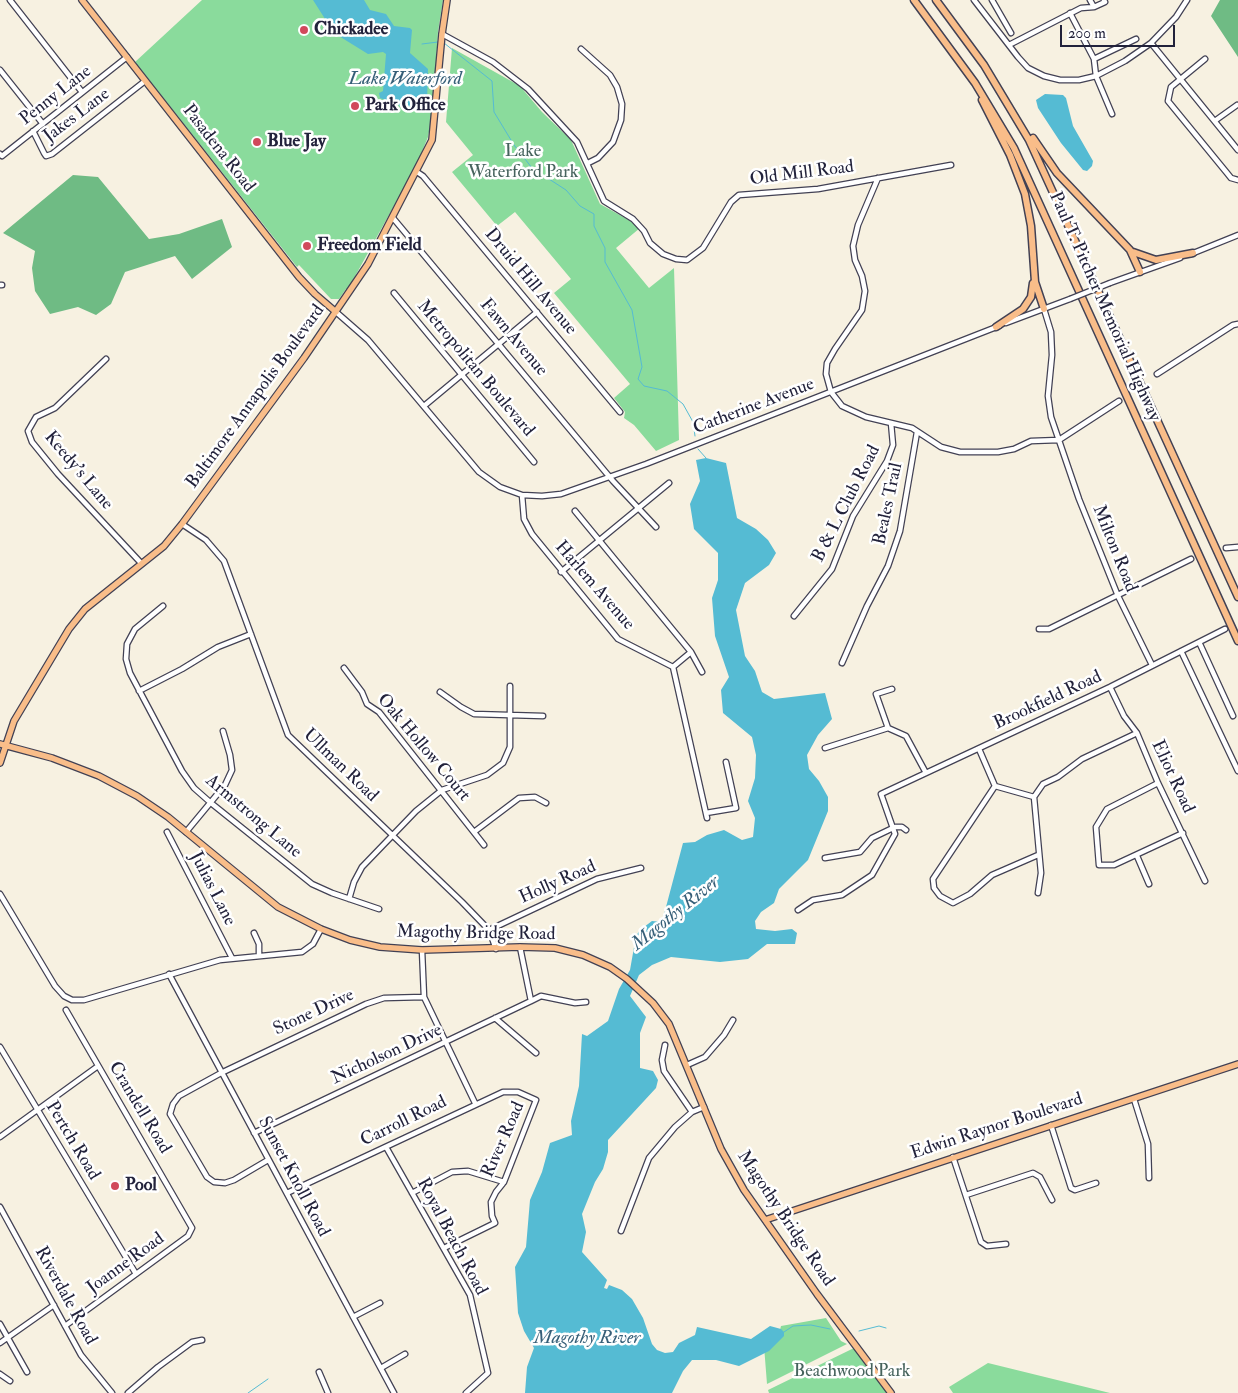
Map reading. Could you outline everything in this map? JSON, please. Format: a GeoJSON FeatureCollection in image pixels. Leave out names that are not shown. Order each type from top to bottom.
{"type":"FeatureCollection","features":[{"type":"Feature","properties":{"kind":"highway","name":"Paul T. Pitcher Memorial Highway"},"geometry":{"type":"LineString","coordinates":[[914,0],[975,82],[1014,148],[1038,196],[1238,642]]}},
{"type":"Feature","properties":{"kind":"highway","name":"Paul T. Pitcher Memorial Highway"},"geometry":{"type":"LineString","coordinates":[[936,0],[999,87],[1029,140],[1238,597]]}},
{"type":"Feature","properties":{"kind":"highway"},"geometry":{"type":"LineString","coordinates":[[975,82],[980,97],[1010,154],[1023,187],[1031,226],[1038,293],[1044,309]]}},
{"type":"Feature","properties":{"kind":"highway"},"geometry":{"type":"LineString","coordinates":[[999,87],[1047,161],[1130,250],[1138,256],[1156,260],[1194,253]]}},
{"type":"Feature","properties":{"kind":"highway"},"geometry":{"type":"LineString","coordinates":[[1130,250],[1140,272]]}},
{"type":"Feature","properties":{"kind":"highway"},"geometry":{"type":"LineString","coordinates":[[996,326],[1017,315],[1028,303],[1033,290],[1034,266]]}},
{"type":"Feature","properties":{"kind":"main road","name":"Pasadena Road"},"geometry":{"type":"LineString","coordinates":[[82,0],[303,282],[336,312]]}},
{"type":"Feature","properties":{"kind":"main road","name":"Baltimore Annapolis Boulevard"},"geometry":{"type":"LineString","coordinates":[[0,763],[3,745],[14,721],[69,629],[85,609],[164,546],[336,312],[368,264],[417,172],[434,132],[442,34],[447,0]]}},
{"type":"Feature","properties":{"kind":"main road","name":"Magothy Bridge Road"},"geometry":{"type":"LineString","coordinates":[[3,745],[52,758],[112,782],[150,804],[278,907],[350,940],[380,947],[422,950],[520,947],[570,951],[594,960],[637,986],[653,1003],[668,1024],[721,1149],[744,1190],[891,1393]]}},
{"type":"Feature","properties":{"kind":"main road","name":"Edwin Raynor Boulevard"},"geometry":{"type":"LineString","coordinates":[[765,1220],[1238,1064]]}},
{"type":"Feature","properties":{"kind":"street"},"geometry":{"type":"LineString","coordinates":[[10,0],[82,92]]}},
{"type":"Feature","properties":{"kind":"street"},"geometry":{"type":"LineString","coordinates":[[974,0],[1028,68],[1044,76],[1060,80],[1079,80],[1096,76],[1125,61],[1151,43],[1176,17],[1187,0]]}},
{"type":"Feature","properties":{"kind":"street"},"geometry":{"type":"LineString","coordinates":[[992,0],[1011,33]]}},
{"type":"Feature","properties":{"kind":"street"},"geometry":{"type":"LineString","coordinates":[[1090,0],[1094,7]]}},
{"type":"Feature","properties":{"kind":"street"},"geometry":{"type":"LineString","coordinates":[[1009,45],[1070,13],[1081,8],[1094,7],[1105,2],[1104,0]]}},
{"type":"Feature","properties":{"kind":"street"},"geometry":{"type":"LineString","coordinates":[[1070,13],[1094,59],[1096,76],[1112,114]]}},
{"type":"Feature","properties":{"kind":"street","name":"Old Mill Road"},"geometry":{"type":"LineString","coordinates":[[442,34],[493,62],[528,89],[577,142],[604,201],[633,219],[644,231],[650,243],[663,254],[676,259],[687,260],[703,248],[731,202],[739,195],[818,189],[951,165]]}},
{"type":"Feature","properties":{"kind":"street"},"geometry":{"type":"LineString","coordinates":[[1094,59],[1136,39]]}},
{"type":"Feature","properties":{"kind":"street"},"geometry":{"type":"LineString","coordinates":[[1151,43],[1216,120],[1238,150]]}},
{"type":"Feature","properties":{"kind":"street"},"geometry":{"type":"LineString","coordinates":[[581,48],[610,74],[617,87],[622,104],[621,120],[613,142],[598,158],[588,163]]}},
{"type":"Feature","properties":{"kind":"street","name":"Penny Lane"},"geometry":{"type":"LineString","coordinates":[[1,155],[127,57]]}},
{"type":"Feature","properties":{"kind":"street"},"geometry":{"type":"LineString","coordinates":[[1205,59],[1171,87],[1168,101],[1231,178],[1238,180]]}},
{"type":"Feature","properties":{"kind":"street"},"geometry":{"type":"LineString","coordinates":[[0,70],[43,124]]}},
{"type":"Feature","properties":{"kind":"street","name":"Jakes Lane"},"geometry":{"type":"LineString","coordinates":[[33,131],[46,156],[52,154],[145,81]]}},
{"type":"Feature","properties":{"kind":"street"},"geometry":{"type":"LineString","coordinates":[[1216,120],[1238,105]]}},
{"type":"Feature","properties":{"kind":"street","name":"Druid Hill Avenue"},"geometry":{"type":"LineString","coordinates":[[417,172],[423,176],[620,412]]}},
{"type":"Feature","properties":{"kind":"street","name":"Old Mill Road"},"geometry":{"type":"LineString","coordinates":[[830,392],[826,374],[828,363],[862,310],[865,291],[862,276],[855,260],[853,246],[858,225],[878,178]]}},
{"type":"Feature","properties":{"kind":"street","name":"Fawn Avenue"},"geometry":{"type":"LineString","coordinates":[[393,218],[637,509],[656,527]]}},
{"type":"Feature","properties":{"kind":"street","name":"Catherine Avenue"},"geometry":{"type":"LineString","coordinates":[[336,312],[368,340],[479,472],[500,487],[522,495],[561,494],[1238,235]]}},
{"type":"Feature","properties":{"kind":"street","name":"Metropolitan Boulevard"},"geometry":{"type":"LineString","coordinates":[[394,293],[534,462]]}},
{"type":"Feature","properties":{"kind":"street","name":"Milton Road"},"geometry":{"type":"LineString","coordinates":[[1044,309],[1051,332],[1052,347],[1048,396],[1051,417],[1079,499],[1118,596],[1152,665]]}},
{"type":"Feature","properties":{"kind":"street"},"geometry":{"type":"LineString","coordinates":[[424,406],[537,312]]}},
{"type":"Feature","properties":{"kind":"street"},"geometry":{"type":"LineString","coordinates":[[1157,374],[1233,324],[1238,324]]}},
{"type":"Feature","properties":{"kind":"street","name":"Keedy's Lane"},"geometry":{"type":"LineString","coordinates":[[106,359],[55,408],[36,417],[28,431],[32,442],[58,474],[141,563]]}},
{"type":"Feature","properties":{"kind":"street"},"geometry":{"type":"LineString","coordinates":[[830,392],[842,406],[866,417],[912,428],[941,447],[960,452],[998,452],[1014,449],[1031,441],[1059,440],[1119,401]]}},
{"type":"Feature","properties":{"kind":"street","name":"B & L Club Road"},"geometry":{"type":"LineString","coordinates":[[794,616],[832,569],[846,531],[893,445],[891,423]]}},
{"type":"Feature","properties":{"kind":"street","name":"Beales Trail"},"geometry":{"type":"LineString","coordinates":[[842,663],[867,606],[888,566],[900,531],[917,432]]}},
{"type":"Feature","properties":{"kind":"street"},"geometry":{"type":"LineString","coordinates":[[561,572],[669,483]]}},
{"type":"Feature","properties":{"kind":"street","name":"Harlem Avenue"},"geometry":{"type":"LineString","coordinates":[[522,495],[524,519],[528,526],[561,572],[618,639],[672,667]]}},
{"type":"Feature","properties":{"kind":"street"},"geometry":{"type":"LineString","coordinates":[[575,511],[691,652],[702,672]]}},
{"type":"Feature","properties":{"kind":"street","name":"Ullman Road"},"geometry":{"type":"LineString","coordinates":[[182,524],[206,540],[224,561],[288,735],[489,930],[496,942],[496,949]]}},
{"type":"Feature","properties":{"kind":"street"},"geometry":{"type":"LineString","coordinates":[[1226,548],[1238,547]]}},
{"type":"Feature","properties":{"kind":"street"},"geometry":{"type":"LineString","coordinates":[[1039,629],[1048,629],[1191,559]]}},
{"type":"Feature","properties":{"kind":"street","name":"Armstrong Lane"},"geometry":{"type":"LineString","coordinates":[[163,606],[139,624],[127,644],[125,654],[127,666],[182,771],[194,788],[312,884],[349,899],[379,908]]}},
{"type":"Feature","properties":{"kind":"street","name":"Brookfield Road"},"geometry":{"type":"LineString","coordinates":[[894,827],[881,794],[1110,686],[1225,628]]}},
{"type":"Feature","properties":{"kind":"street"},"geometry":{"type":"LineString","coordinates":[[139,691],[182,669],[218,647],[250,634]]}},
{"type":"Feature","properties":{"kind":"street"},"geometry":{"type":"LineString","coordinates":[[1198,642],[1233,716]]}},
{"type":"Feature","properties":{"kind":"street"},"geometry":{"type":"LineString","coordinates":[[1181,650],[1238,771]]}},
{"type":"Feature","properties":{"kind":"street"},"geometry":{"type":"LineString","coordinates":[[691,652],[672,667],[707,816],[736,808],[726,762]]}},
{"type":"Feature","properties":{"kind":"street","name":"Oak Hollow Court"},"geometry":{"type":"LineString","coordinates":[[344,668],[362,692],[367,704],[379,712],[484,845]]}},
{"type":"Feature","properties":{"kind":"street"},"geometry":{"type":"LineString","coordinates":[[349,899],[354,882],[362,867],[416,811],[442,790],[487,775],[503,763],[510,747],[510,686]]}},
{"type":"Feature","properties":{"kind":"street","name":"Eliot Road"},"geometry":{"type":"LineString","coordinates":[[1110,686],[1124,716],[1137,733],[1158,783],[1206,881]]}},
{"type":"Feature","properties":{"kind":"street"},"geometry":{"type":"LineString","coordinates":[[888,728],[876,694],[892,689]]}},
{"type":"Feature","properties":{"kind":"street"},"geometry":{"type":"LineString","coordinates":[[440,692],[461,708],[474,714],[543,716]]}},
{"type":"Feature","properties":{"kind":"street"},"geometry":{"type":"LineString","coordinates":[[825,748],[888,728],[906,736],[926,773]]}},
{"type":"Feature","properties":{"kind":"street"},"geometry":{"type":"LineString","coordinates":[[186,832],[225,785],[232,770],[230,755],[222,731]]}},
{"type":"Feature","properties":{"kind":"street"},"geometry":{"type":"LineString","coordinates":[[1038,893],[1041,873],[1034,797],[1043,784],[1058,777],[1082,759],[1137,733]]}},
{"type":"Feature","properties":{"kind":"street"},"geometry":{"type":"LineString","coordinates":[[979,749],[995,786]]}},
{"type":"Feature","properties":{"kind":"street"},"geometry":{"type":"LineString","coordinates":[[1158,783],[1107,809],[1096,827],[1099,865],[1114,864],[1137,856],[1183,833]]}},
{"type":"Feature","properties":{"kind":"street"},"geometry":{"type":"LineString","coordinates":[[995,786],[1034,797]]}},
{"type":"Feature","properties":{"kind":"street"},"geometry":{"type":"LineString","coordinates":[[995,786],[933,878],[934,888],[940,896],[953,903],[970,894],[992,875],[1038,855]]}},
{"type":"Feature","properties":{"kind":"street"},"geometry":{"type":"LineString","coordinates":[[474,832],[519,798],[535,798],[546,803]]}},
{"type":"Feature","properties":{"kind":"street"},"geometry":{"type":"LineString","coordinates":[[825,858],[860,852],[872,838],[894,827],[902,827],[906,830]]}},
{"type":"Feature","properties":{"kind":"street"},"geometry":{"type":"LineString","coordinates":[[798,910],[813,900],[842,896],[872,874],[893,840],[894,827]]}},
{"type":"Feature","properties":{"kind":"street","name":"Julias Lane"},"geometry":{"type":"LineString","coordinates":[[167,832],[232,958]]}},
{"type":"Feature","properties":{"kind":"street"},"geometry":{"type":"LineString","coordinates":[[1137,856],[1149,884]]}},
{"type":"Feature","properties":{"kind":"street","name":"Holly Road"},"geometry":{"type":"LineString","coordinates":[[489,930],[597,879],[641,868]]}},
{"type":"Feature","properties":{"kind":"street"},"geometry":{"type":"LineString","coordinates":[[0,894],[55,986],[64,996],[72,1000],[84,1000],[168,974],[232,958],[302,952],[313,944],[321,928]]}},
{"type":"Feature","properties":{"kind":"street"},"geometry":{"type":"LineString","coordinates":[[254,933],[259,944],[259,955]]}},
{"type":"Feature","properties":{"kind":"street"},"geometry":{"type":"LineString","coordinates":[[520,947],[531,1002]]}},
{"type":"Feature","properties":{"kind":"street"},"geometry":{"type":"LineString","coordinates":[[422,950],[424,997],[474,1104]]}},
{"type":"Feature","properties":{"kind":"street","name":"Sunset Knoll Road"},"geometry":{"type":"LineString","coordinates":[[168,974],[394,1393]]}},
{"type":"Feature","properties":{"kind":"street","name":"Nicholson Drive"},"geometry":{"type":"LineString","coordinates":[[254,1133],[541,996],[575,1004],[586,1002]]}},
{"type":"Feature","properties":{"kind":"street","name":"Stone Drive"},"geometry":{"type":"LineString","coordinates":[[268,1160],[234,1180],[225,1183],[214,1182],[207,1177],[170,1114],[173,1104],[179,1096],[221,1072],[366,1004],[384,998],[424,997]]}},
{"type":"Feature","properties":{"kind":"street","name":"Crandell Road"},"geometry":{"type":"LineString","coordinates":[[66,1010],[189,1219]]}},
{"type":"Feature","properties":{"kind":"street"},"geometry":{"type":"LineString","coordinates":[[495,1018],[536,1053]]}},
{"type":"Feature","properties":{"kind":"street"},"geometry":{"type":"LineString","coordinates":[[687,1065],[705,1056],[724,1035],[733,1020]]}},
{"type":"Feature","properties":{"kind":"street"},"geometry":{"type":"LineString","coordinates":[[665,1045],[662,1060],[664,1071],[692,1112]]}},
{"type":"Feature","properties":{"kind":"street","name":"Pertch Road"},"geometry":{"type":"LineString","coordinates":[[0,1047],[136,1274]]}},
{"type":"Feature","properties":{"kind":"street"},"geometry":{"type":"LineString","coordinates":[[0,1137],[98,1066]]}},
{"type":"Feature","properties":{"kind":"street","name":"Carroll Road"},"geometry":{"type":"LineString","coordinates":[[287,1193],[503,1092],[518,1092],[536,1100]]}},
{"type":"Feature","properties":{"kind":"street"},"geometry":{"type":"LineString","coordinates":[[1134,1099],[1148,1144],[1149,1178]]}},
{"type":"Feature","properties":{"kind":"street","name":"River Road"},"geometry":{"type":"LineString","coordinates":[[444,1248],[495,1223],[492,1216],[491,1202],[504,1182],[536,1100]]}},
{"type":"Feature","properties":{"kind":"street"},"geometry":{"type":"LineString","coordinates":[[621,1231],[649,1158],[692,1112],[704,1107]]}},
{"type":"Feature","properties":{"kind":"street"},"geometry":{"type":"LineString","coordinates":[[1051,1125],[1071,1188],[1075,1190],[1096,1183]]}},
{"type":"Feature","properties":{"kind":"street","name":"Royal Beach Road"},"geometry":{"type":"LineString","coordinates":[[386,1147],[470,1295],[488,1373],[466,1393]]}},
{"type":"Feature","properties":{"kind":"street"},"geometry":{"type":"LineString","coordinates":[[953,1157],[981,1242],[987,1246],[1006,1244]]}},
{"type":"Feature","properties":{"kind":"street"},"geometry":{"type":"LineString","coordinates":[[412,1193],[452,1172],[468,1171],[504,1182]]}},
{"type":"Feature","properties":{"kind":"street"},"geometry":{"type":"LineString","coordinates":[[966,1195],[1033,1174],[1040,1178],[1052,1200]]}},
{"type":"Feature","properties":{"kind":"street","name":"Riverdale Road"},"geometry":{"type":"LineString","coordinates":[[0,1207],[83,1357],[112,1393]]}},
{"type":"Feature","properties":{"kind":"street","name":"Joanne Road"},"geometry":{"type":"LineString","coordinates":[[65,1326],[188,1236],[192,1228],[189,1219]]}},
{"type":"Feature","properties":{"kind":"street"},"geometry":{"type":"LineString","coordinates":[[354,1318],[380,1303]]}},
{"type":"Feature","properties":{"kind":"street"},"geometry":{"type":"LineString","coordinates":[[0,1343],[54,1305]]}},
{"type":"Feature","properties":{"kind":"street"},"geometry":{"type":"LineString","coordinates":[[0,1324],[27,1372]]}},
{"type":"Feature","properties":{"kind":"street"},"geometry":{"type":"LineString","coordinates":[[128,1393],[158,1367],[192,1342],[202,1340]]}},
{"type":"Feature","properties":{"kind":"street"},"geometry":{"type":"LineString","coordinates":[[382,1368],[406,1354]]}},
{"type":"Feature","properties":{"kind":"street"},"geometry":{"type":"LineString","coordinates":[[319,1372],[328,1393]]}},
{"type":"Feature","properties":{"kind":"street"},"geometry":{"type":"LineString","coordinates":[[0,1374],[10,1380]]}},
{"type":"Feature","properties":{"kind":"green space","name":"Lake Waterford Park"},"geometry":{"type":"Polygon","coordinates":[[[202,0],[443,0],[438,32],[433,111],[428,137],[416,166],[348,289],[339,299],[331,299],[299,265],[297,267],[135,62],[202,0]]]}},
{"type":"Feature","properties":{"kind":"green space"},"geometry":{"type":"Polygon","coordinates":[[[1220,0],[1238,0],[1238,57],[1211,16],[1220,0]]]}},
{"type":"Feature","properties":{"kind":"green space","name":"Lake Waterford Park"},"geometry":{"type":"Polygon","coordinates":[[[452,48],[520,86],[542,112],[571,140],[600,204],[640,228],[616,248],[649,288],[674,268],[679,440],[656,451],[634,425],[624,418],[625,412],[614,398],[630,384],[554,293],[571,279],[515,212],[497,226],[452,172],[473,155],[446,122],[452,48]]]}},
{"type":"Feature","properties":{"kind":"green space"},"geometry":{"type":"Polygon","coordinates":[[[73,175],[98,177],[149,239],[179,234],[222,219],[232,247],[192,279],[175,256],[125,272],[111,304],[96,315],[78,307],[50,314],[35,291],[32,268],[35,251],[3,233],[73,175]]]}},
{"type":"Feature","properties":{"kind":"green space","name":"Beachwood Park"},"geometry":{"type":"Polygon","coordinates":[[[826,1318],[841,1341],[847,1344],[767,1384],[764,1346],[777,1342],[781,1326],[826,1318]]]}},
{"type":"Feature","properties":{"kind":"green space","name":"Beachwood Park"},"geometry":{"type":"Polygon","coordinates":[[[854,1348],[863,1352],[895,1393],[769,1393],[768,1390],[854,1348]]]}},
{"type":"Feature","properties":{"kind":"green space","name":"Beachwood Park"},"geometry":{"type":"Polygon","coordinates":[[[988,1363],[1110,1393],[953,1393],[949,1387],[988,1363]]]}},
{"type":"Feature","properties":{"kind":"water","name":"Lake Waterford"},"geometry":{"type":"Polygon","coordinates":[[[313,0],[364,0],[370,10],[386,14],[394,26],[410,28],[412,30],[410,53],[428,69],[427,102],[406,108],[380,98],[379,93],[383,91],[386,54],[383,52],[368,54],[334,33],[313,0]]]}},
{"type":"Feature","properties":{"kind":"water"},"geometry":{"type":"Polygon","coordinates":[[[1045,94],[1063,95],[1066,98],[1073,126],[1093,161],[1092,166],[1087,171],[1083,170],[1061,143],[1038,108],[1036,100],[1045,94]]]}},
{"type":"Feature","properties":{"kind":"water","name":"Magothy River"},"geometry":{"type":"Polygon","coordinates":[[[706,458],[726,463],[737,518],[756,529],[768,540],[776,553],[769,565],[745,583],[736,610],[745,656],[755,671],[762,692],[774,699],[825,693],[832,719],[818,735],[807,755],[809,769],[819,781],[828,797],[828,811],[808,860],[779,889],[774,903],[761,912],[755,921],[756,929],[775,931],[792,929],[797,933],[795,944],[767,944],[748,959],[720,962],[671,957],[652,965],[639,975],[630,996],[646,1017],[640,1033],[640,1068],[653,1071],[658,1080],[656,1088],[608,1140],[608,1152],[603,1169],[595,1182],[582,1214],[586,1232],[582,1252],[607,1280],[604,1288],[607,1289],[609,1285],[622,1290],[632,1299],[643,1318],[652,1344],[657,1350],[665,1353],[673,1352],[679,1343],[695,1335],[697,1327],[751,1339],[770,1326],[781,1329],[784,1332],[784,1336],[769,1351],[739,1366],[716,1360],[692,1360],[683,1371],[672,1393],[525,1393],[527,1367],[534,1348],[524,1331],[518,1313],[515,1267],[526,1247],[530,1200],[542,1172],[550,1143],[572,1135],[571,1121],[579,1086],[582,1034],[587,1036],[608,1021],[619,989],[630,970],[636,936],[640,930],[652,921],[662,922],[683,843],[695,842],[707,835],[724,830],[742,840],[753,837],[755,818],[748,801],[755,778],[756,755],[752,737],[723,713],[721,690],[729,677],[715,636],[712,598],[718,580],[718,553],[694,529],[690,504],[700,481],[696,460],[706,458]]]}},
{"type":"Feature","properties":{"kind":"waterway","name":"Magothy River"},"geometry":{"type":"LineString","coordinates":[[422,44],[438,42]]}},
{"type":"Feature","properties":{"kind":"waterway","name":"Magothy River"},"geometry":{"type":"LineString","coordinates":[[444,43],[492,81],[494,112],[514,145],[532,168],[566,190],[580,206],[594,214],[594,226],[605,248],[605,262],[632,310],[642,367],[638,379],[644,386],[667,391],[683,404],[693,422],[695,436]]}},
{"type":"Feature","properties":{"kind":"waterway","name":"Magothy River"},"geometry":{"type":"LineString","coordinates":[[698,449],[706,458]]}},
{"type":"Feature","properties":{"kind":"waterway"},"geometry":{"type":"LineString","coordinates":[[784,1332],[793,1326],[811,1325],[830,1329]]}},
{"type":"Feature","properties":{"kind":"waterway"},"geometry":{"type":"LineString","coordinates":[[859,1331],[879,1326],[886,1328]]}},
{"type":"Feature","properties":{"kind":"waterway"},"geometry":{"type":"LineString","coordinates":[[248,1393],[268,1379]]}},
{"type":"Feature","properties":{"kind":"place","name":"Chickadee"},"geometry":{"type":"Point","coordinates":[304,30]}},
{"type":"Feature","properties":{"kind":"place","name":"Park Office"},"geometry":{"type":"Point","coordinates":[355,106]}},
{"type":"Feature","properties":{"kind":"place","name":"Blue Jay"},"geometry":{"type":"Point","coordinates":[257,142]}},
{"type":"Feature","properties":{"kind":"place","name":"Freedom Field"},"geometry":{"type":"Point","coordinates":[307,246]}},
{"type":"Feature","properties":{"kind":"place","name":"Pool"},"geometry":{"type":"Point","coordinates":[115,1186]}}]}
